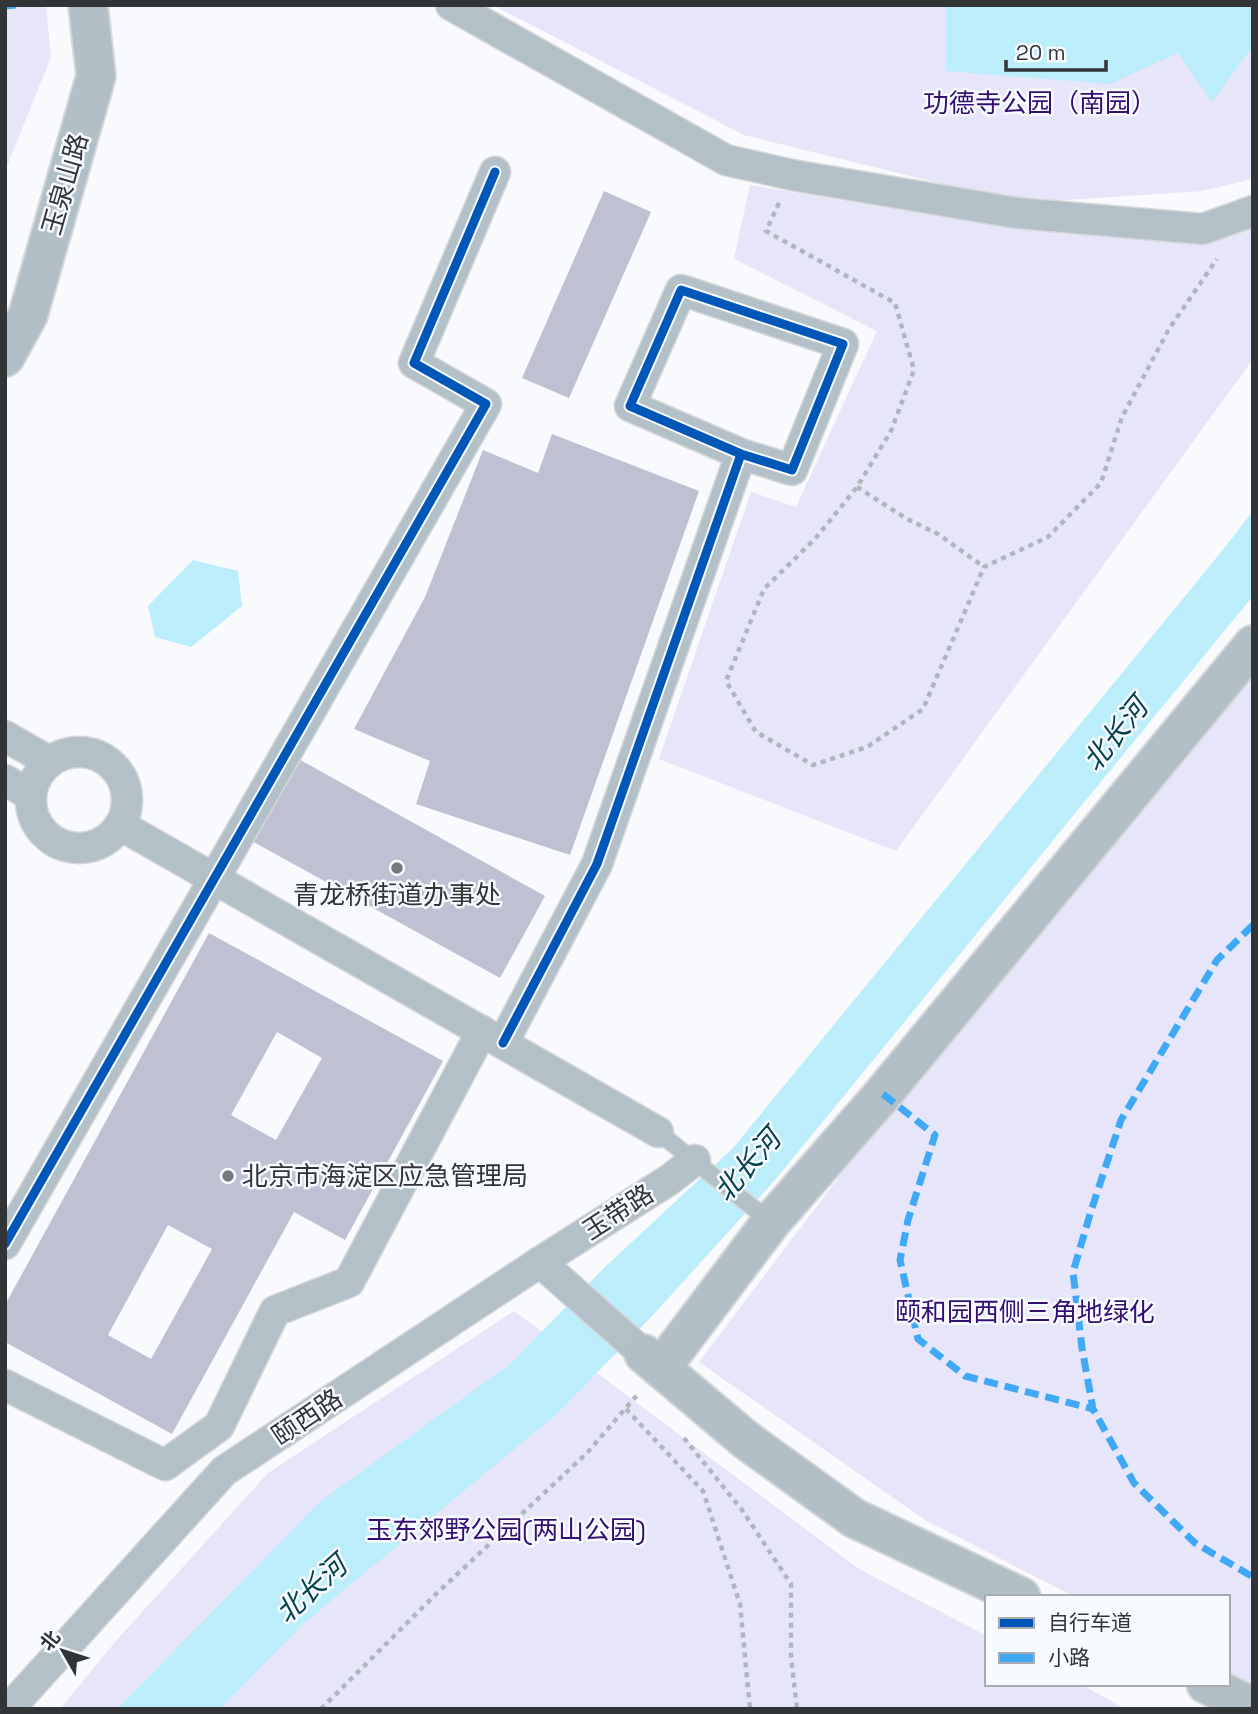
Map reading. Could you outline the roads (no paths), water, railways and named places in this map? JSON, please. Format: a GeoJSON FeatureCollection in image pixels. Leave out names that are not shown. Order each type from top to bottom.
{"type":"FeatureCollection","features":[{"type":"Feature","properties":{"kind":"street","name":"玉泉山路"},"geometry":{"type":"LineString","coordinates":[[5,357],[28,315],[96,76],[88,5]]}},
{"type":"Feature","properties":{"kind":"street"},"geometry":{"type":"LineString","coordinates":[[451,5],[726,160],[792,175],[1016,213],[1203,229],[1251,211]]}},
{"type":"Feature","properties":{"kind":"street"},"geometry":{"type":"LineString","coordinates":[[5,1244],[486,404],[414,363],[495,172]]}},
{"type":"Feature","properties":{"kind":"street"},"geometry":{"type":"LineString","coordinates":[[681,290],[844,344],[792,470],[741,454],[630,406],[681,290]]}},
{"type":"Feature","properties":{"kind":"street"},"geometry":{"type":"LineString","coordinates":[[5,1385],[165,1465],[219,1426],[275,1311],[349,1282],[597,864],[741,454]]}},
{"type":"Feature","properties":{"kind":"street"},"geometry":{"type":"LineString","coordinates":[[653,1361],[765,1218],[883,1094],[1253,645]]}},
{"type":"Feature","properties":{"kind":"street"},"geometry":{"type":"LineString","coordinates":[[5,736],[50,761]]}},
{"type":"Feature","properties":{"kind":"street"},"geometry":{"type":"LineString","coordinates":[[71,752],[87,752],[102,757],[114,766],[123,779],[127,795],[126,810],[120,825],[110,837],[96,846],[79,849],[63,846],[48,838],[38,826],[18,787],[35,779],[50,761],[56,756],[71,752]]}},
{"type":"Feature","properties":{"kind":"street"},"geometry":{"type":"LineString","coordinates":[[120,825],[658,1132]]}},
{"type":"Feature","properties":{"kind":"street","name":"玉带路"},"geometry":{"type":"LineString","coordinates":[[547,1268],[669,1180],[701,1166]]}},
{"type":"Feature","properties":{"kind":"street"},"geometry":{"type":"LineString","coordinates":[[547,1268],[746,1440],[854,1518],[1017,1595]]}},
{"type":"Feature","properties":{"kind":"street","name":"颐西路"},"geometry":{"type":"LineString","coordinates":[[9,1709],[224,1471],[547,1268]]}},
{"type":"Feature","properties":{"kind":"street"},"geometry":{"type":"LineString","coordinates":[[1210,1686],[1253,1707]]}},
{"type":"Feature","properties":{"kind":"lane"},"geometry":{"type":"LineString","coordinates":[[658,1132],[765,1218]]}},
{"type":"Feature","properties":{"kind":"water"},"geometry":{"type":"Polygon","coordinates":[[[946,5],[1253,5],[1253,46],[1212,102],[1178,53],[1110,84],[946,71],[946,5]]]}},
{"type":"Feature","properties":{"kind":"water","name":"北长河"},"geometry":{"type":"Polygon","coordinates":[[[1253,511],[1253,596],[775,1180],[655,1313],[557,1414],[303,1624],[220,1709],[117,1709],[321,1501],[510,1364],[605,1267],[733,1148],[1253,511]]]}},
{"type":"Feature","properties":{"kind":"water"},"geometry":{"type":"Polygon","coordinates":[[[193,560],[238,571],[242,606],[191,647],[155,637],[148,606],[193,560]]]}},
{"type":"Feature","properties":{"kind":"place","name":"青龙桥街道办事处"},"geometry":{"type":"Point","coordinates":[397,868]}},
{"type":"Feature","properties":{"kind":"place","name":"北京市海淀区应急管理局"},"geometry":{"type":"Point","coordinates":[228,1176]}},
{"type":"Feature","properties":{"kind":"park label","name":"功德寺公园（南园）"},"geometry":{"type":"Point","coordinates":[1040,103]}},
{"type":"Feature","properties":{"kind":"park label","name":"颐和园西侧三角地绿化"},"geometry":{"type":"Point","coordinates":[1025,1312]}},
{"type":"Feature","properties":{"kind":"park label","name":"玉东郊野公园(两山公园)"},"geometry":{"type":"Point","coordinates":[506,1530]}}]}
